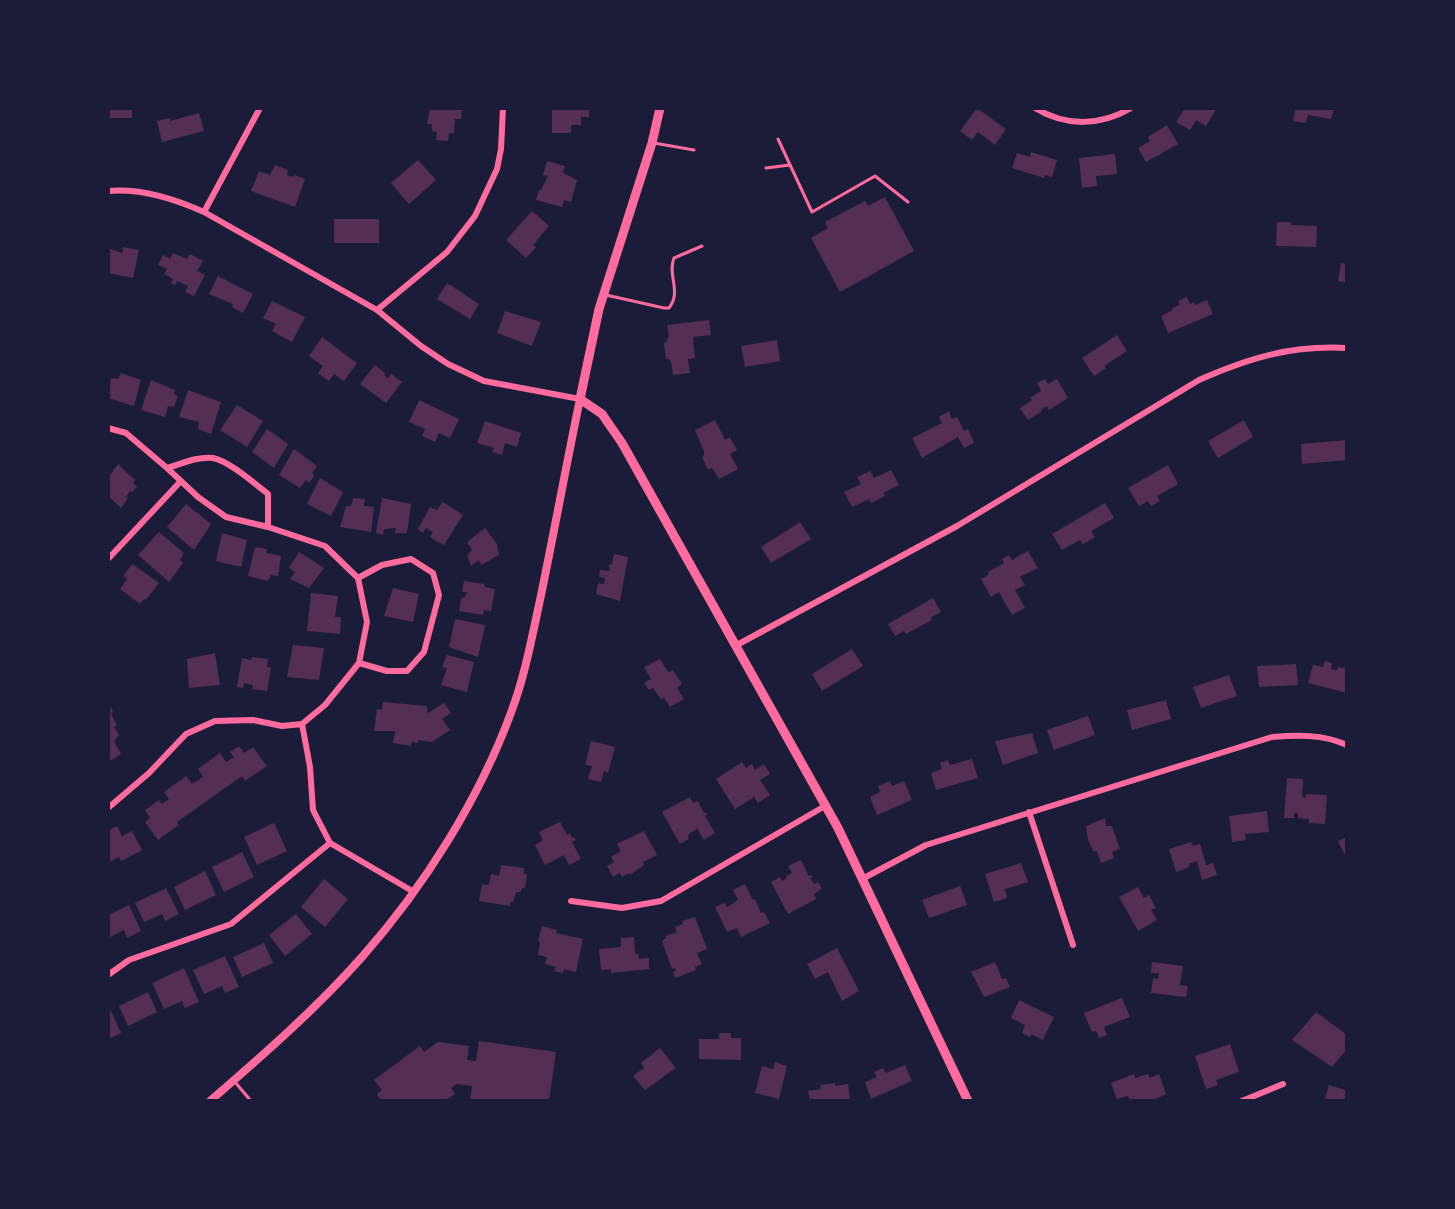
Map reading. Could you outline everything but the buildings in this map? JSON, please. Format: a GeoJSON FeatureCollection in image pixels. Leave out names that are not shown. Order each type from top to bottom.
{"type":"FeatureCollection","features":[{"type":"Feature","properties":{"kind":"main road"},"geometry":{"type":"LineString","coordinates":[[660,108],[652,143],[604,295],[580,399],[602,414],[622,443],[825,806],[968,1101]]}},
{"type":"Feature","properties":{"kind":"street"},"geometry":{"type":"LineString","coordinates":[[204,212],[260,108]]}},
{"type":"Feature","properties":{"kind":"street"},"geometry":{"type":"LineString","coordinates":[[377,310],[447,252],[475,216],[497,169],[501,149],[503,108]]}},
{"type":"Feature","properties":{"kind":"street"},"geometry":{"type":"LineString","coordinates":[[1035,108],[1061,120],[1080,123],[1102,121],[1131,108]]}},
{"type":"Feature","properties":{"kind":"street"},"geometry":{"type":"LineString","coordinates":[[108,191],[125,189],[186,204],[204,212],[377,310],[421,346],[448,364],[484,381],[580,399],[557,525],[532,639],[512,710],[482,779],[414,892],[360,960],[299,1020],[210,1101]]}},
{"type":"Feature","properties":{"kind":"street"},"geometry":{"type":"LineString","coordinates":[[735,646],[957,526],[1199,380],[1238,363],[1277,352],[1328,347],[1347,348]]}},
{"type":"Feature","properties":{"kind":"street"},"geometry":{"type":"LineString","coordinates":[[108,428],[126,434],[167,468],[180,482],[226,517],[268,527],[325,546],[358,578],[367,622],[359,663],[325,705],[302,724],[282,726],[253,720],[215,721],[186,734],[149,773],[108,808]]}},
{"type":"Feature","properties":{"kind":"street"},"geometry":{"type":"LineString","coordinates":[[167,468],[196,459],[214,458],[240,472],[268,494],[268,527]]}},
{"type":"Feature","properties":{"kind":"street"},"geometry":{"type":"LineString","coordinates":[[108,559],[180,482]]}},
{"type":"Feature","properties":{"kind":"street"},"geometry":{"type":"LineString","coordinates":[[358,578],[382,565],[411,559],[434,573],[439,595],[424,652],[407,671],[387,671],[359,663]]}},
{"type":"Feature","properties":{"kind":"street"},"geometry":{"type":"LineString","coordinates":[[302,724],[310,766],[313,810],[330,843],[414,892]]}},
{"type":"Feature","properties":{"kind":"street"},"geometry":{"type":"LineString","coordinates":[[862,879],[926,845],[1272,737],[1304,734],[1336,740],[1347,745]]}},
{"type":"Feature","properties":{"kind":"street"},"geometry":{"type":"LineString","coordinates":[[571,901],[622,908],[661,901],[825,806]]}},
{"type":"Feature","properties":{"kind":"street"},"geometry":{"type":"LineString","coordinates":[[1029,812],[1073,945]]}},
{"type":"Feature","properties":{"kind":"street"},"geometry":{"type":"LineString","coordinates":[[108,975],[129,960],[231,924],[330,843]]}},
{"type":"Feature","properties":{"kind":"street"},"geometry":{"type":"LineString","coordinates":[[1242,1101],[1283,1084]]}},
{"type":"Feature","properties":{"kind":"lane"},"geometry":{"type":"LineString","coordinates":[[777,139],[812,212],[875,176],[908,202]]}},
{"type":"Feature","properties":{"kind":"lane"},"geometry":{"type":"LineString","coordinates":[[652,143],[694,150]]}},
{"type":"Feature","properties":{"kind":"lane"},"geometry":{"type":"LineString","coordinates":[[766,168],[790,165]]}},
{"type":"Feature","properties":{"kind":"lane"},"geometry":{"type":"LineString","coordinates":[[604,295],[664,309],[669,308],[675,293],[672,267],[674,258],[702,246]]}},
{"type":"Feature","properties":{"kind":"lane"},"geometry":{"type":"LineString","coordinates":[[233,1081],[251,1101]]}}]}
